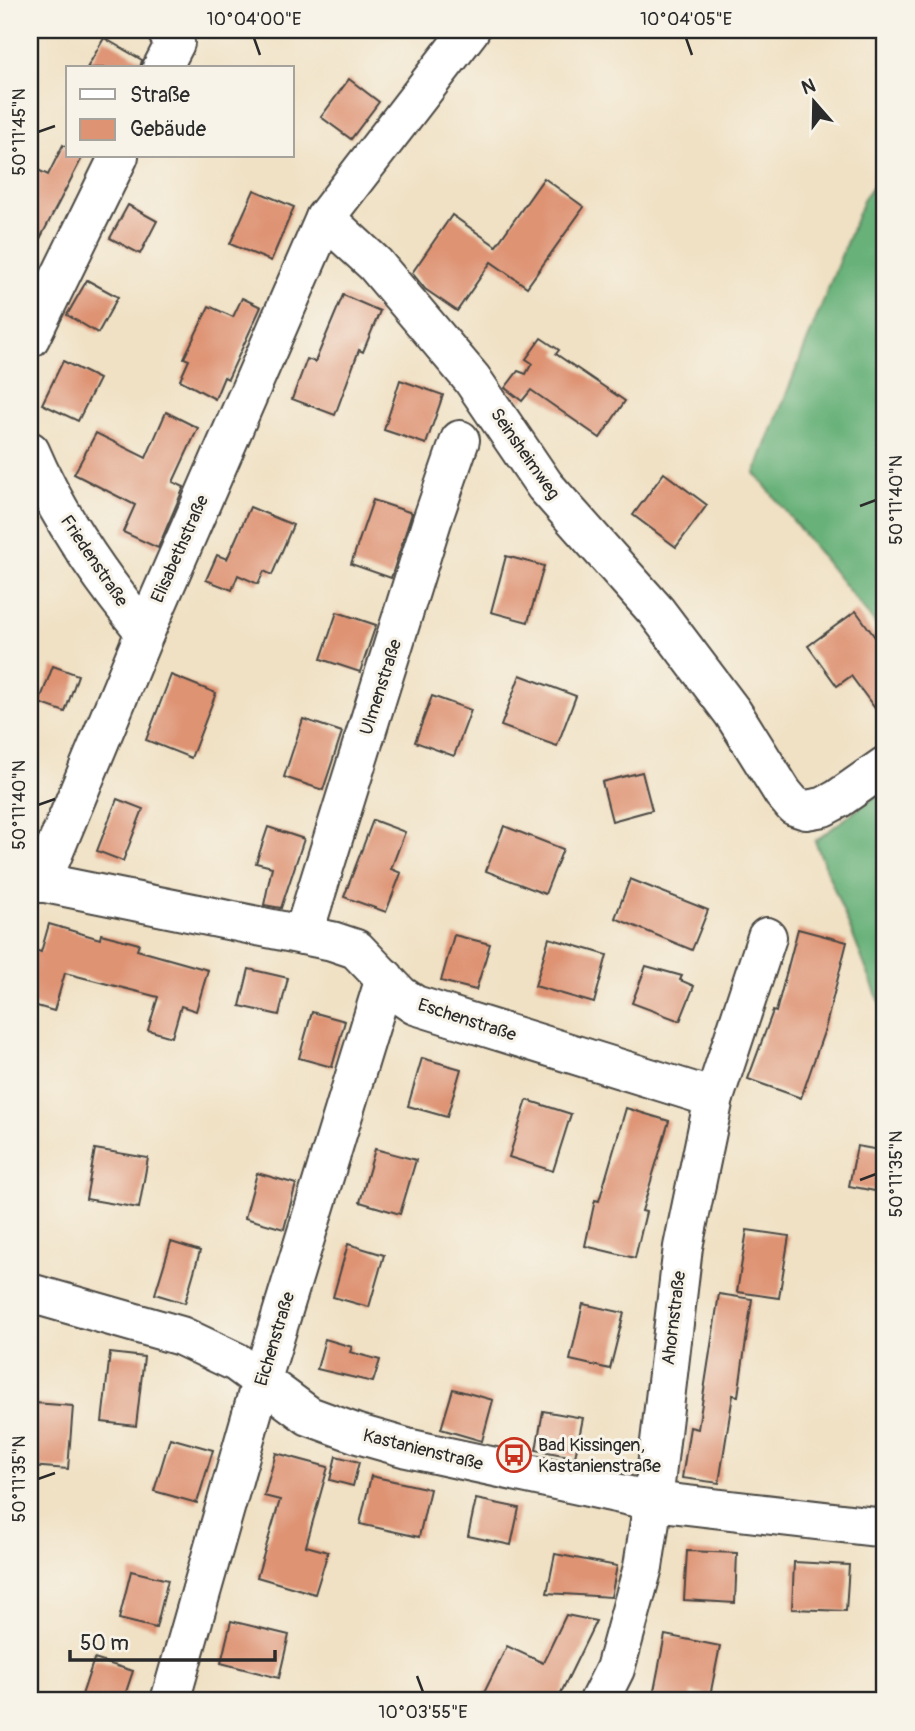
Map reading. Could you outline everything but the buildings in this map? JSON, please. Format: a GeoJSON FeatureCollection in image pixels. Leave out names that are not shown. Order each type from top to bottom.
{"type":"FeatureCollection","features":[{"type":"Feature","properties":{"kind":"street"},"geometry":{"type":"LineString","coordinates":[[325,218],[470,30]]}},
{"type":"Feature","properties":{"kind":"street"},"geometry":{"type":"LineString","coordinates":[[30,338],[118,158]]}},
{"type":"Feature","properties":{"kind":"street","name":"Elisabethstraße"},"geometry":{"type":"LineString","coordinates":[[35,882],[325,218]]}},
{"type":"Feature","properties":{"kind":"street","name":"Seinsheimweg"},"geometry":{"type":"LineString","coordinates":[[325,218],[375,264],[472,379],[545,486],[656,611],[733,713],[794,806],[806,810],[823,807],[885,766]]}},
{"type":"Feature","properties":{"kind":"street","name":"Ulmenstraße"},"geometry":{"type":"LineString","coordinates":[[303,935],[432,521],[460,440]]}},
{"type":"Feature","properties":{"kind":"street","name":"Friedenstraße"},"geometry":{"type":"LineString","coordinates":[[30,451],[52,498],[104,582],[145,632]]}},
{"type":"Feature","properties":{"kind":"street","name":"Eschenstraße"},"geometry":{"type":"LineString","coordinates":[[35,882],[303,935],[356,949],[400,995],[415,1005],[714,1098]]}},
{"type":"Feature","properties":{"kind":"street","name":"Ahornstraße"},"geometry":{"type":"LineString","coordinates":[[599,1701],[615,1669],[643,1567],[682,1247],[714,1098],[768,937]]}},
{"type":"Feature","properties":{"kind":"street","name":"Eichenstraße"},"geometry":{"type":"LineString","coordinates":[[170,1701],[261,1382],[385,978]]}},
{"type":"Feature","properties":{"kind":"street","name":"Kastanienstraße"},"geometry":{"type":"LineString","coordinates":[[30,1293],[181,1336],[236,1362],[309,1416],[407,1448],[653,1501],[885,1528]]}},
{"type":"Feature","properties":{"kind":"green space"},"geometry":{"type":"Polygon","coordinates":[[[885,170],[885,636],[755,473],[864,198],[885,170]]]}},
{"type":"Feature","properties":{"kind":"green space"},"geometry":{"type":"Polygon","coordinates":[[[885,789],[885,1016],[815,841],[885,789]]]}},
{"type":"Feature","properties":{"kind":"place","name":"Bad Kissingen, Kastanienstraße"},"geometry":{"type":"Point","coordinates":[514,1455]}}]}
